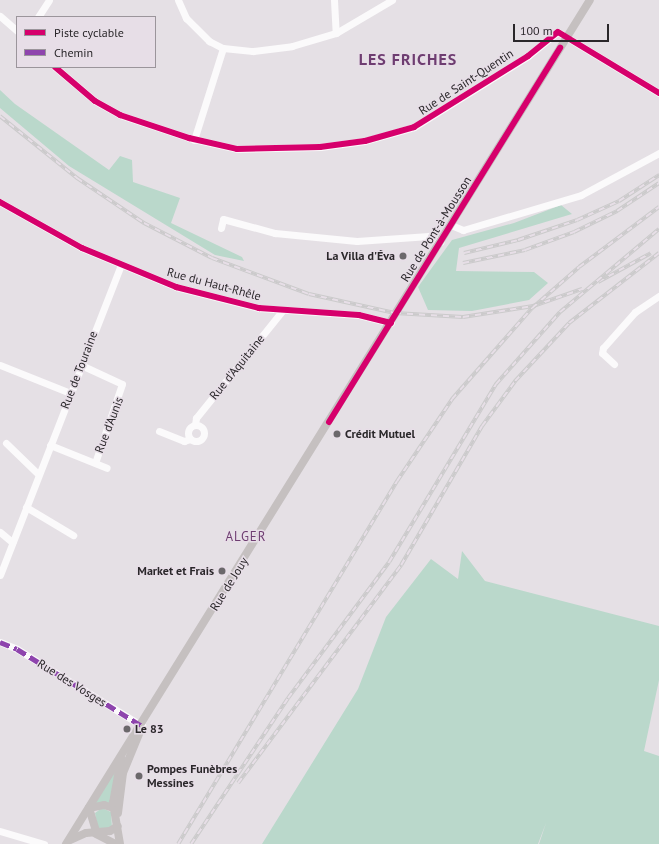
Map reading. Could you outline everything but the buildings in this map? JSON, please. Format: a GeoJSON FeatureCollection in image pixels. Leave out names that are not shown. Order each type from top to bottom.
{"type":"FeatureCollection","features":[{"type":"Feature","properties":{"kind":"main road","name":"Rue de Pont-à-Mousson"},"geometry":{"type":"LineString","coordinates":[[329,422],[590,0]]}},
{"type":"Feature","properties":{"kind":"main road","name":"Rue de Jouy"},"geometry":{"type":"LineString","coordinates":[[68,842],[128,744],[142,726],[329,422]]}},
{"type":"Feature","properties":{"kind":"main road"},"geometry":{"type":"LineString","coordinates":[[68,842],[96,833],[110,831],[117,822],[123,773],[142,726]]}},
{"type":"Feature","properties":{"kind":"main road","name":"Rue de Jouy"},"geometry":{"type":"LineString","coordinates":[[120,844],[116,809],[113,803],[116,779],[128,744]]}},
{"type":"Feature","properties":{"kind":"main road"},"geometry":{"type":"LineString","coordinates":[[96,833],[88,808],[104,805],[116,809]]}},
{"type":"Feature","properties":{"kind":"main road"},"geometry":{"type":"LineString","coordinates":[[96,833],[107,837],[116,844]]}},
{"type":"Feature","properties":{"kind":"street"},"geometry":{"type":"LineString","coordinates":[[39,16],[49,0]]}},
{"type":"Feature","properties":{"kind":"street"},"geometry":{"type":"LineString","coordinates":[[178,0],[196,31],[223,48],[272,50],[336,33],[392,0]]}},
{"type":"Feature","properties":{"kind":"street"},"geometry":{"type":"LineString","coordinates":[[334,0],[336,33]]}},
{"type":"Feature","properties":{"kind":"street"},"geometry":{"type":"LineString","coordinates":[[0,16],[16,30]]}},
{"type":"Feature","properties":{"kind":"street","name":"Rue de Saint-Quentin"},"geometry":{"type":"LineString","coordinates":[[56,68],[109,110],[141,124],[194,140],[237,149],[282,150],[340,145],[400,132],[433,118],[528,56],[558,32],[568,36]]}},
{"type":"Feature","properties":{"kind":"street"},"geometry":{"type":"LineString","coordinates":[[568,36],[659,93]]}},
{"type":"Feature","properties":{"kind":"street"},"geometry":{"type":"LineString","coordinates":[[194,140],[223,48]]}},
{"type":"Feature","properties":{"kind":"street"},"geometry":{"type":"LineString","coordinates":[[451,225],[463,230],[581,195],[659,153]]}},
{"type":"Feature","properties":{"kind":"street","name":"Rue du Haut-Rhêle"},"geometry":{"type":"LineString","coordinates":[[0,202],[43,228],[121,265],[176,287],[282,310],[359,315],[391,323]]}},
{"type":"Feature","properties":{"kind":"street"},"geometry":{"type":"LineString","coordinates":[[221,228],[223,219],[289,234],[357,241],[428,236],[441,242]]}},
{"type":"Feature","properties":{"kind":"street","name":"Rue de Touraine"},"geometry":{"type":"LineString","coordinates":[[0,575],[38,474],[121,265]]}},
{"type":"Feature","properties":{"kind":"street"},"geometry":{"type":"LineString","coordinates":[[614,364],[602,353],[603,348],[635,312],[659,296]]}},
{"type":"Feature","properties":{"kind":"street","name":"Rue d'Aquitaine"},"geometry":{"type":"LineString","coordinates":[[190,439],[188,431],[195,425],[196,418],[282,310]]}},
{"type":"Feature","properties":{"kind":"street"},"geometry":{"type":"LineString","coordinates":[[0,365],[70,393]]}},
{"type":"Feature","properties":{"kind":"street","name":"Rue d'Aunis"},"geometry":{"type":"LineString","coordinates":[[81,365],[122,384],[95,463]]}},
{"type":"Feature","properties":{"kind":"street"},"geometry":{"type":"LineString","coordinates":[[160,431],[184,441],[190,439],[197,441],[204,437],[203,429],[195,425]]}},
{"type":"Feature","properties":{"kind":"street"},"geometry":{"type":"LineString","coordinates":[[6,443],[38,474]]}},
{"type":"Feature","properties":{"kind":"street","name":"Rue d'Aunis"},"geometry":{"type":"LineString","coordinates":[[50,446],[107,468]]}},
{"type":"Feature","properties":{"kind":"street"},"geometry":{"type":"LineString","coordinates":[[26,507],[73,535]]}},
{"type":"Feature","properties":{"kind":"street"},"geometry":{"type":"LineString","coordinates":[[0,532],[12,542]]}},
{"type":"Feature","properties":{"kind":"street","name":"Rue des Vosges"},"geometry":{"type":"LineString","coordinates":[[0,642],[18,649],[142,726]]}},
{"type":"Feature","properties":{"kind":"street"},"geometry":{"type":"LineString","coordinates":[[0,831],[44,844]]}},
{"type":"Feature","properties":{"kind":"green space"},"geometry":{"type":"Polygon","coordinates":[[[0,90],[15,104],[109,170],[120,156],[132,160],[133,182],[180,198],[171,223],[242,257],[244,261],[215,255],[69,166],[0,108],[0,90]]]}},
{"type":"Feature","properties":{"kind":"green space"},"geometry":{"type":"Polygon","coordinates":[[[561,205],[572,214],[459,248],[456,271],[534,272],[548,283],[529,300],[472,311],[428,310],[418,287],[452,240],[514,223],[561,205]]]}},
{"type":"Feature","properties":{"kind":"green space"},"geometry":{"type":"Polygon","coordinates":[[[462,551],[485,581],[659,626],[659,680],[644,751],[659,756],[659,844],[539,844],[546,823],[538,844],[262,844],[358,689],[386,617],[431,559],[458,579],[462,551]]]}},
{"type":"Feature","properties":{"kind":"green space"},"geometry":{"type":"Polygon","coordinates":[[[117,766],[111,803],[94,804],[117,766]]]}},
{"type":"Feature","properties":{"kind":"green space"},"geometry":{"type":"Polygon","coordinates":[[[102,808],[111,812],[112,828],[98,829],[95,813],[102,808]]]}},
{"type":"Feature","properties":{"kind":"railway"},"geometry":{"type":"LineString","coordinates":[[0,116],[77,178],[144,223],[212,258],[309,294],[395,313],[463,317],[533,306],[582,289]]}},
{"type":"Feature","properties":{"kind":"railway"},"geometry":{"type":"LineString","coordinates":[[464,253],[518,240],[577,220],[619,201],[659,175]]}},
{"type":"Feature","properties":{"kind":"railway"},"geometry":{"type":"LineString","coordinates":[[463,263],[525,250],[574,232],[617,211],[659,183]]}},
{"type":"Feature","properties":{"kind":"railway"},"geometry":{"type":"LineString","coordinates":[[178,844],[397,481],[452,399],[532,308],[579,267],[659,207]]}},
{"type":"Feature","properties":{"kind":"railway"},"geometry":{"type":"LineString","coordinates":[[191,844],[288,698],[389,562],[496,384],[560,312],[659,229]]}},
{"type":"Feature","properties":{"kind":"railway"},"geometry":{"type":"LineString","coordinates":[[598,282],[651,253]]}},
{"type":"Feature","properties":{"kind":"railway"},"geometry":{"type":"LineString","coordinates":[[238,783],[401,565],[482,426],[515,381],[569,323],[659,253]]}},
{"type":"Feature","properties":{"kind":"marked path"},"geometry":{"type":"LineString","coordinates":[[0,642],[17,649],[142,726]]}},
{"type":"Feature","properties":{"kind":"cycle path"},"geometry":{"type":"LineString","coordinates":[[56,68],[95,101],[120,115],[189,138],[237,149],[320,147],[365,141],[414,127],[528,56],[558,32],[659,93]]}},
{"type":"Feature","properties":{"kind":"cycle path"},"geometry":{"type":"LineString","coordinates":[[329,422],[560,48]]}},
{"type":"Feature","properties":{"kind":"cycle path"},"geometry":{"type":"LineString","coordinates":[[0,202],[82,248],[176,287],[259,308],[359,315],[391,323]]}},
{"type":"Feature","properties":{"kind":"place","name":"La Villa d'Éva"},"geometry":{"type":"Point","coordinates":[403,256]}},
{"type":"Feature","properties":{"kind":"place","name":"Crédit Mutuel"},"geometry":{"type":"Point","coordinates":[337,434]}},
{"type":"Feature","properties":{"kind":"place","name":"Market et Frais"},"geometry":{"type":"Point","coordinates":[222,571]}},
{"type":"Feature","properties":{"kind":"place","name":"Le 83"},"geometry":{"type":"Point","coordinates":[127,729]}},
{"type":"Feature","properties":{"kind":"place","name":"Pompes Funèbres Messines"},"geometry":{"type":"Point","coordinates":[139,776]}},
{"type":"Feature","properties":{"kind":"district","name":"LES FRICHES"},"geometry":{"type":"Point","coordinates":[408,59]}},
{"type":"Feature","properties":{"kind":"district","name":"ALGER"},"geometry":{"type":"Point","coordinates":[246,537]}}]}
